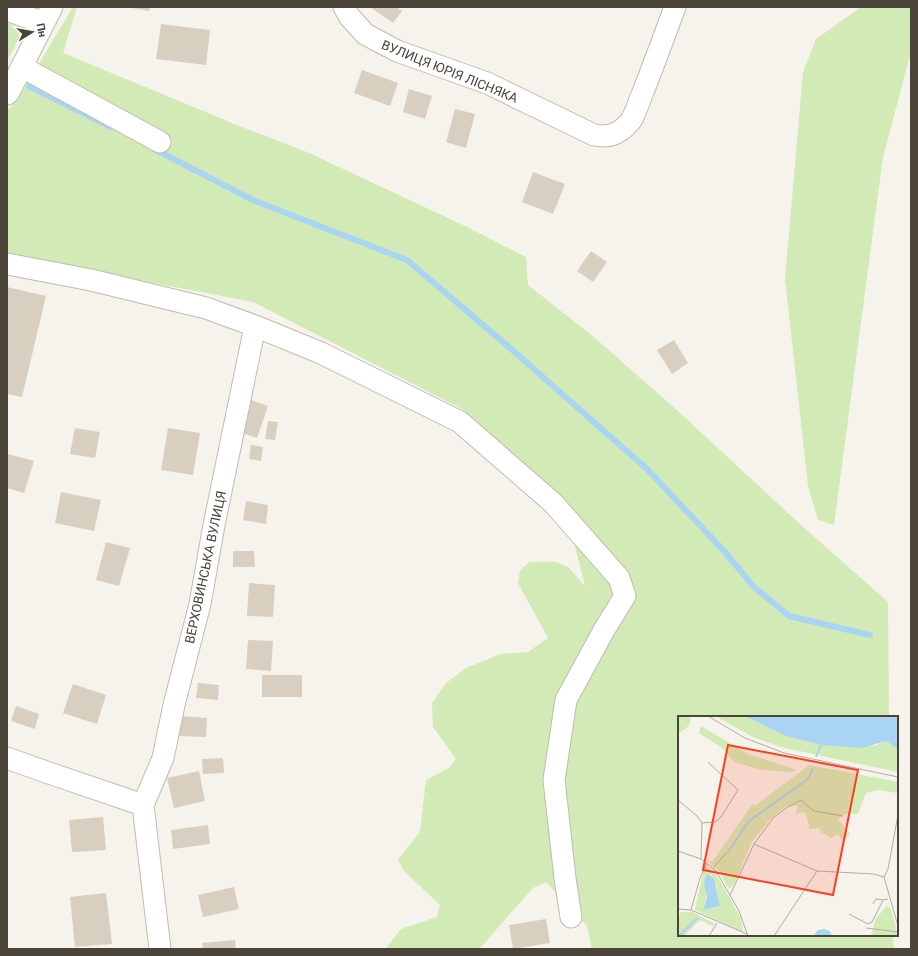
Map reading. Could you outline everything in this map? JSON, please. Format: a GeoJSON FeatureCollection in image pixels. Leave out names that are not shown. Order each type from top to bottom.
{"type":"FeatureCollection","features":[{"type":"Feature","properties":{"kind":"street","name":"ВУЛИЦЯ ЮРІЯ ЛІСНЯКА"},"geometry":{"type":"LineString","coordinates":[[344,7],[365,34],[397,52],[488,83],[594,135],[603,136],[611,136],[622,129],[631,120],[651,73],[675,7]]}},
{"type":"Feature","properties":{"kind":"street"},"geometry":{"type":"LineString","coordinates":[[7,10],[48,15],[7,94]]}},
{"type":"Feature","properties":{"kind":"street"},"geometry":{"type":"LineString","coordinates":[[22,67],[160,142]]}},
{"type":"Feature","properties":{"kind":"street"},"geometry":{"type":"LineString","coordinates":[[7,264],[91,280],[206,308],[321,353],[460,422],[553,503],[619,578],[625,596],[604,630],[566,700],[554,780],[563,863],[571,918]]}},
{"type":"Feature","properties":{"kind":"street","name":"ВЕРХОВИНСЬКА ВУЛИЦЯ"},"geometry":{"type":"LineString","coordinates":[[160,949],[143,805],[163,758],[174,705],[200,604],[214,525],[255,326]]}},
{"type":"Feature","properties":{"kind":"street"},"geometry":{"type":"LineString","coordinates":[[7,758],[143,805]]}},
{"type":"Feature","properties":{"kind":"green space"},"geometry":{"type":"Polygon","coordinates":[[[7,7],[36,7],[7,61],[7,7]]]}},
{"type":"Feature","properties":{"kind":"green space"},"geometry":{"type":"Polygon","coordinates":[[[73,7],[77,7],[63,53],[309,153],[465,226],[526,257],[528,285],[595,338],[679,412],[801,525],[888,602],[889,716],[678,716],[678,936],[893,936],[894,949],[592,949],[587,926],[546,882],[533,888],[481,947],[481,949],[388,949],[387,947],[401,929],[437,917],[440,905],[403,870],[398,859],[420,832],[426,780],[449,768],[456,759],[433,727],[432,703],[446,683],[466,668],[500,654],[528,652],[548,638],[518,583],[520,570],[530,562],[556,562],[568,567],[585,586],[563,500],[462,409],[253,302],[7,255],[7,110],[16,102],[73,7]]]}},
{"type":"Feature","properties":{"kind":"green space"},"geometry":{"type":"Polygon","coordinates":[[[859,7],[911,7],[911,52],[883,157],[834,525],[818,520],[808,486],[785,279],[803,72],[816,39],[857,10],[859,7]]]}},
{"type":"Feature","properties":{"kind":"building"},"geometry":{"type":"Polygon","coordinates":[[[132,7],[150,7],[149,11],[132,7]]]}},
{"type":"Feature","properties":{"kind":"building"},"geometry":{"type":"Polygon","coordinates":[[[370,7],[396,7],[402,11],[393,23],[370,7]]]}},
{"type":"Feature","properties":{"kind":"building"},"geometry":{"type":"Polygon","coordinates":[[[161,24],[210,30],[206,65],[156,59],[161,24]]]}},
{"type":"Feature","properties":{"kind":"building"},"geometry":{"type":"Polygon","coordinates":[[[362,70],[398,83],[390,106],[354,93],[362,70]]]}},
{"type":"Feature","properties":{"kind":"building"},"geometry":{"type":"Polygon","coordinates":[[[409,89],[432,96],[425,119],[403,112],[409,89]]]}},
{"type":"Feature","properties":{"kind":"building"},"geometry":{"type":"Polygon","coordinates":[[[455,109],[475,114],[466,148],[446,142],[455,109]]]}},
{"type":"Feature","properties":{"kind":"building"},"geometry":{"type":"Polygon","coordinates":[[[533,172],[565,184],[553,214],[522,202],[533,172]]]}},
{"type":"Feature","properties":{"kind":"building"},"geometry":{"type":"Polygon","coordinates":[[[591,251],[607,262],[593,282],[577,271],[591,251]]]}},
{"type":"Feature","properties":{"kind":"building"},"geometry":{"type":"Polygon","coordinates":[[[7,287],[46,296],[22,397],[7,394],[7,287]]]}},
{"type":"Feature","properties":{"kind":"building"},"geometry":{"type":"Polygon","coordinates":[[[674,340],[688,363],[672,374],[657,350],[674,340]]]}},
{"type":"Feature","properties":{"kind":"building"},"geometry":{"type":"Polygon","coordinates":[[[248,399],[268,406],[257,438],[237,431],[248,399]]]}},
{"type":"Feature","properties":{"kind":"building"},"geometry":{"type":"Polygon","coordinates":[[[268,421],[278,422],[275,440],[265,439],[268,421]]]}},
{"type":"Feature","properties":{"kind":"building"},"geometry":{"type":"Polygon","coordinates":[[[75,428],[100,432],[95,458],[70,454],[75,428]]]}},
{"type":"Feature","properties":{"kind":"building"},"geometry":{"type":"Polygon","coordinates":[[[168,428],[200,433],[193,475],[161,470],[168,428]]]}},
{"type":"Feature","properties":{"kind":"building"},"geometry":{"type":"Polygon","coordinates":[[[251,445],[263,447],[261,461],[249,459],[251,445]]]}},
{"type":"Feature","properties":{"kind":"building"},"geometry":{"type":"Polygon","coordinates":[[[8,454],[34,461],[24,493],[7,488],[8,454]]]}},
{"type":"Feature","properties":{"kind":"building"},"geometry":{"type":"Polygon","coordinates":[[[61,492],[101,500],[94,531],[55,523],[61,492]]]}},
{"type":"Feature","properties":{"kind":"building"},"geometry":{"type":"Polygon","coordinates":[[[246,501],[268,505],[266,524],[243,520],[246,501]]]}},
{"type":"Feature","properties":{"kind":"building"},"geometry":{"type":"Polygon","coordinates":[[[106,542],[130,548],[119,586],[96,580],[106,542]]]}},
{"type":"Feature","properties":{"kind":"building"},"geometry":{"type":"Polygon","coordinates":[[[233,551],[254,551],[255,567],[233,567],[233,551]]]}},
{"type":"Feature","properties":{"kind":"building"},"geometry":{"type":"Polygon","coordinates":[[[249,583],[275,585],[273,617],[247,616],[249,583]]]}},
{"type":"Feature","properties":{"kind":"building"},"geometry":{"type":"Polygon","coordinates":[[[248,640],[273,641],[271,671],[246,669],[248,640]]]}},
{"type":"Feature","properties":{"kind":"building"},"geometry":{"type":"Polygon","coordinates":[[[262,675],[302,675],[302,697],[262,697],[262,675]]]}},
{"type":"Feature","properties":{"kind":"building"},"geometry":{"type":"Polygon","coordinates":[[[198,683],[219,685],[218,700],[196,698],[198,683]]]}},
{"type":"Feature","properties":{"kind":"building"},"geometry":{"type":"Polygon","coordinates":[[[73,684],[106,695],[97,724],[63,713],[73,684]]]}},
{"type":"Feature","properties":{"kind":"building"},"geometry":{"type":"Polygon","coordinates":[[[16,706],[39,714],[35,729],[11,721],[16,706]]]}},
{"type":"Feature","properties":{"kind":"building"},"geometry":{"type":"Polygon","coordinates":[[[180,716],[207,718],[206,737],[179,736],[180,716]]]}},
{"type":"Feature","properties":{"kind":"building"},"geometry":{"type":"Polygon","coordinates":[[[223,758],[224,773],[203,774],[202,759],[223,758]]]}},
{"type":"Feature","properties":{"kind":"building"},"geometry":{"type":"Polygon","coordinates":[[[199,771],[205,801],[174,808],[167,778],[199,771]]]}},
{"type":"Feature","properties":{"kind":"building"},"geometry":{"type":"Polygon","coordinates":[[[103,817],[106,850],[72,852],[69,820],[103,817]]]}},
{"type":"Feature","properties":{"kind":"building"},"geometry":{"type":"Polygon","coordinates":[[[208,825],[210,844],[173,849],[171,830],[208,825]]]}},
{"type":"Feature","properties":{"kind":"building"},"geometry":{"type":"Polygon","coordinates":[[[234,887],[239,909],[203,917],[198,895],[234,887]]]}},
{"type":"Feature","properties":{"kind":"building"},"geometry":{"type":"Polygon","coordinates":[[[106,893],[112,944],[75,947],[70,897],[106,893]]]}},
{"type":"Feature","properties":{"kind":"building"},"geometry":{"type":"Polygon","coordinates":[[[546,919],[550,943],[513,949],[509,925],[546,919]]]}},
{"type":"Feature","properties":{"kind":"building"},"geometry":{"type":"Polygon","coordinates":[[[235,940],[236,949],[203,949],[202,943],[235,940]]]}},
{"type":"Feature","properties":{"kind":"waterway"},"geometry":{"type":"LineString","coordinates":[[29,86],[111,127]]}},
{"type":"Feature","properties":{"kind":"waterway"},"geometry":{"type":"LineString","coordinates":[[154,149],[255,201],[407,260],[510,348],[647,469],[725,552],[753,586],[789,616],[870,635]]}}]}
